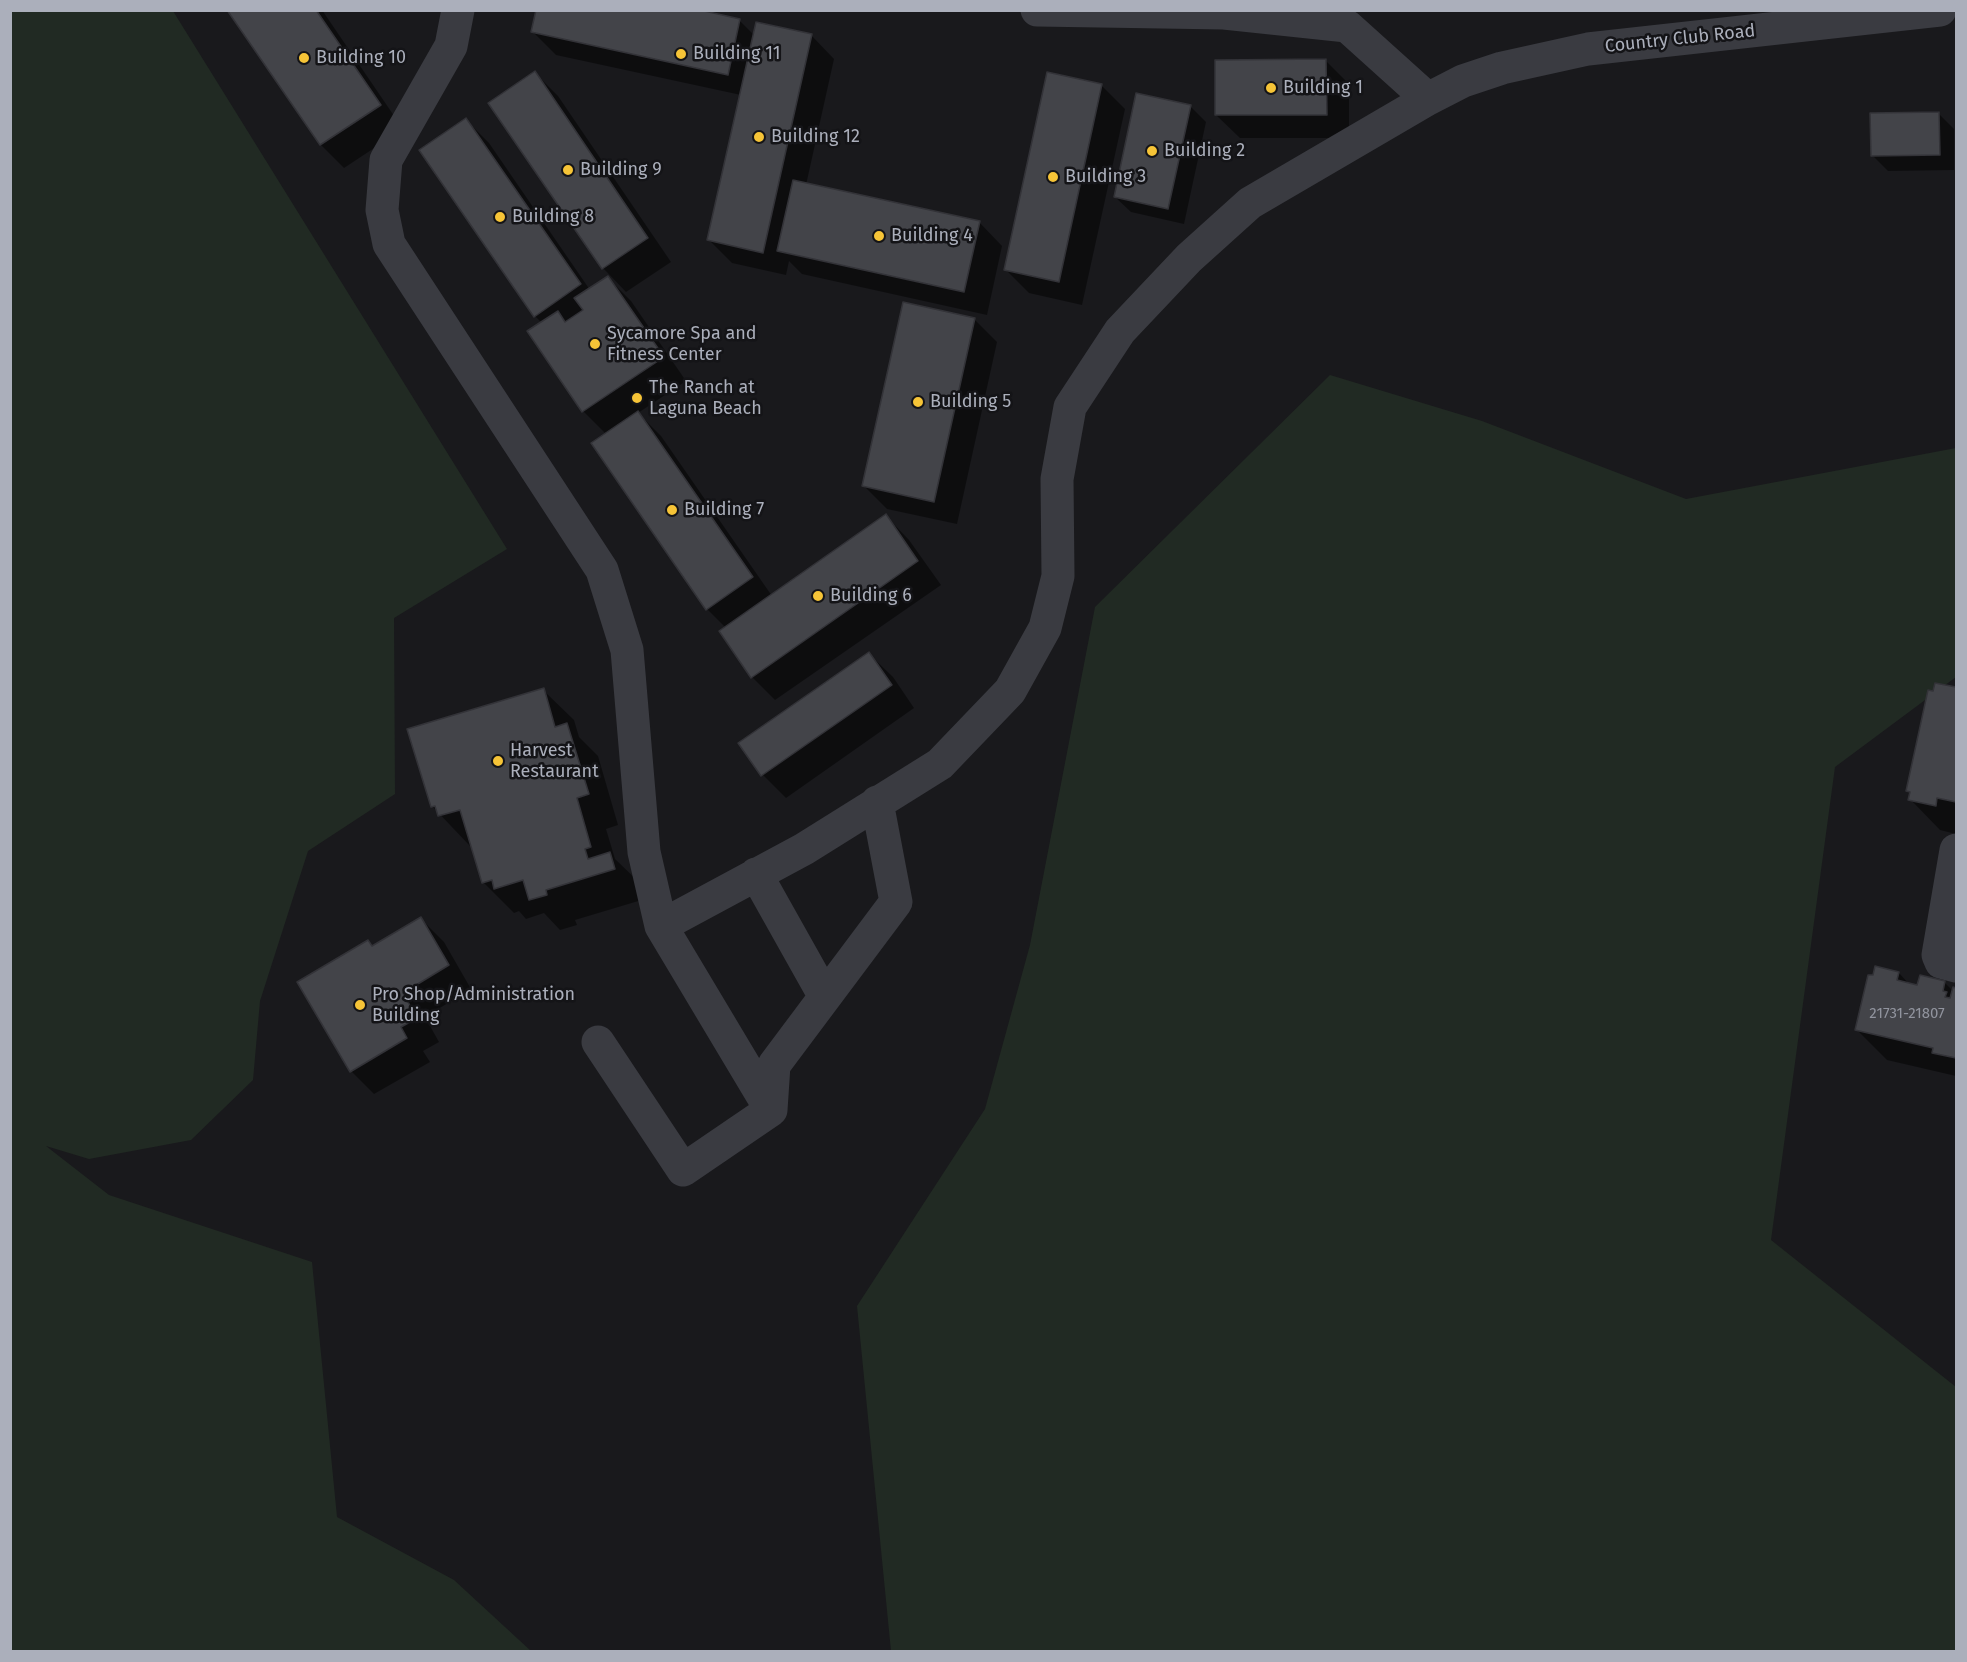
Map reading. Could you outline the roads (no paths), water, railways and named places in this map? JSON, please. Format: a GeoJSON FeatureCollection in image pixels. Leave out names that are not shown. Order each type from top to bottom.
{"type":"FeatureCollection","features":[{"type":"Feature","properties":{"kind":"street"},"geometry":{"type":"LineString","coordinates":[[458,10],[451,46],[387,160],[382,210],[389,244],[602,570],[627,650],[644,852],[661,926],[771,1110]]}},
{"type":"Feature","properties":{"kind":"street"},"geometry":{"type":"LineString","coordinates":[[1036,10],[1224,13],[1347,26],[1428,99]]}},
{"type":"Feature","properties":{"kind":"street","name":"Country Club Road"},"geometry":{"type":"LineString","coordinates":[[661,926],[804,849],[940,764],[1010,691],[1045,628],[1058,576],[1057,479],[1070,407],[1120,331],[1189,258],[1250,203],[1428,99],[1463,81],[1502,68],[1588,49],[1940,10]]}},
{"type":"Feature","properties":{"kind":"street"},"geometry":{"type":"LineString","coordinates":[[771,1110],[774,1065],[896,902],[878,802]]}},
{"type":"Feature","properties":{"kind":"street"},"geometry":{"type":"LineString","coordinates":[[1956,850],[1938,955],[1941,962],[1956,966]]}},
{"type":"Feature","properties":{"kind":"street"},"geometry":{"type":"LineString","coordinates":[[756,874],[825,997]]}},
{"type":"Feature","properties":{"kind":"street"},"geometry":{"type":"LineString","coordinates":[[598,1042],[683,1170],[771,1110]]}},
{"type":"Feature","properties":{"kind":"place","name":"Building 11"},"geometry":{"type":"Point","coordinates":[681,54]}},
{"type":"Feature","properties":{"kind":"place","name":"Building 10"},"geometry":{"type":"Point","coordinates":[304,58]}},
{"type":"Feature","properties":{"kind":"place","name":"Building 1"},"geometry":{"type":"Point","coordinates":[1271,88]}},
{"type":"Feature","properties":{"kind":"place","name":"Building 12"},"geometry":{"type":"Point","coordinates":[759,137]}},
{"type":"Feature","properties":{"kind":"place","name":"Building 2"},"geometry":{"type":"Point","coordinates":[1152,151]}},
{"type":"Feature","properties":{"kind":"place","name":"Building 9"},"geometry":{"type":"Point","coordinates":[568,170]}},
{"type":"Feature","properties":{"kind":"place","name":"Building 3"},"geometry":{"type":"Point","coordinates":[1053,177]}},
{"type":"Feature","properties":{"kind":"place","name":"Building 8"},"geometry":{"type":"Point","coordinates":[500,217]}},
{"type":"Feature","properties":{"kind":"place","name":"Building 4"},"geometry":{"type":"Point","coordinates":[879,236]}},
{"type":"Feature","properties":{"kind":"place","name":"Sycamore Spa and Fitness Center"},"geometry":{"type":"Point","coordinates":[595,344]}},
{"type":"Feature","properties":{"kind":"place","name":"The Ranch at Laguna Beach"},"geometry":{"type":"Point","coordinates":[637,398]}},
{"type":"Feature","properties":{"kind":"place","name":"Building 5"},"geometry":{"type":"Point","coordinates":[918,402]}},
{"type":"Feature","properties":{"kind":"place","name":"Building 7"},"geometry":{"type":"Point","coordinates":[672,510]}},
{"type":"Feature","properties":{"kind":"place","name":"Building 6"},"geometry":{"type":"Point","coordinates":[818,596]}},
{"type":"Feature","properties":{"kind":"place","name":"Harvest Restaurant"},"geometry":{"type":"Point","coordinates":[498,761]}},
{"type":"Feature","properties":{"kind":"place","name":"Pro Shop/Administration Building"},"geometry":{"type":"Point","coordinates":[360,1005]}}]}
